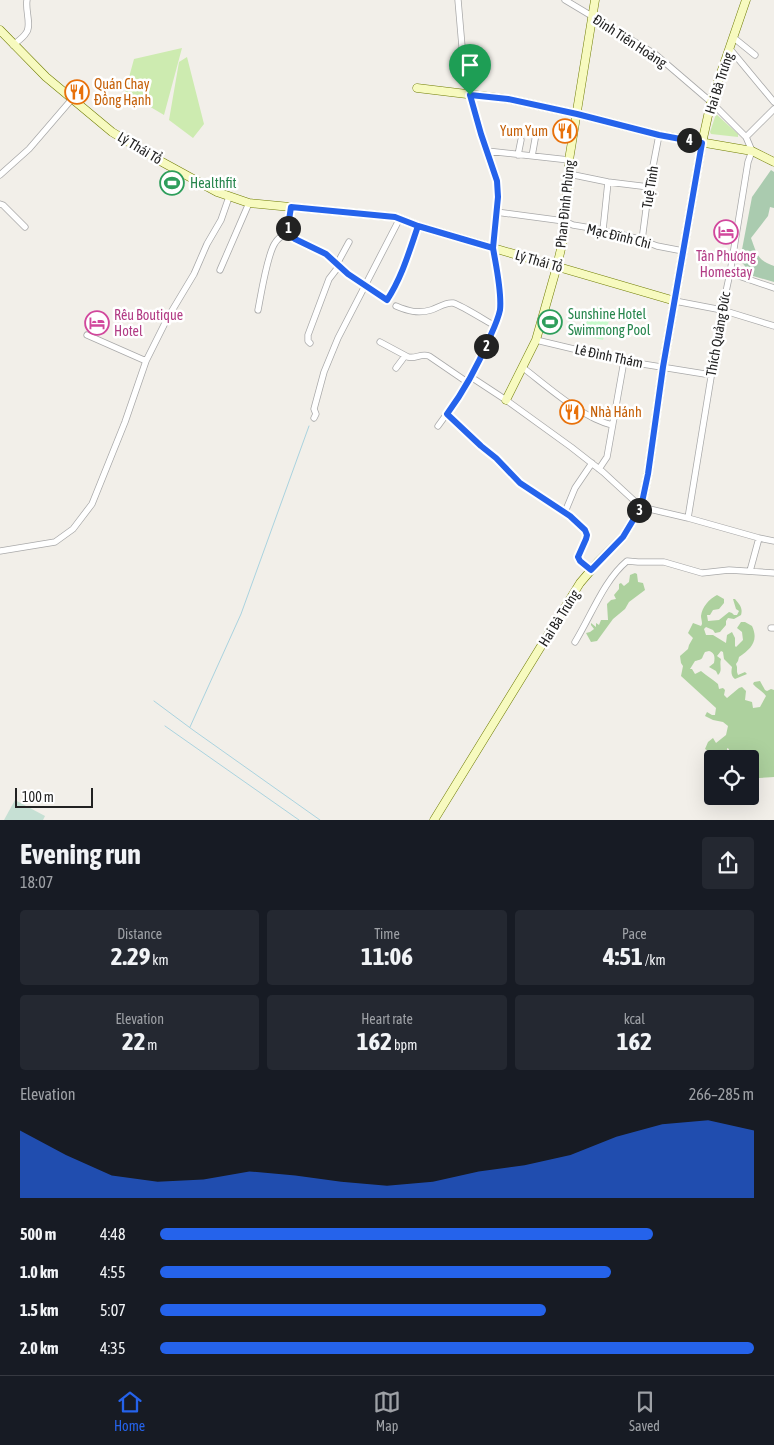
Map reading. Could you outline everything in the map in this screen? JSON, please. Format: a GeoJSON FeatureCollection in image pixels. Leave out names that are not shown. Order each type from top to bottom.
{"type":"FeatureCollection","features":[{"type":"Feature","properties":{"kind":"street"},"geometry":{"type":"LineString","coordinates":[[14,45],[28,31],[27,0]]}},
{"type":"Feature","properties":{"kind":"street"},"geometry":{"type":"LineString","coordinates":[[438,426],[469,380],[495,326],[500,308],[500,291],[493,248],[498,197],[497,181],[466,81],[458,0]]}},
{"type":"Feature","properties":{"kind":"street","name":"Đinh Tiên Hoàng"},"geometry":{"type":"LineString","coordinates":[[565,0],[655,54],[712,102],[746,137],[752,151]]}},
{"type":"Feature","properties":{"kind":"street","name":"Phan Đình Phùng"},"geometry":{"type":"LineString","coordinates":[[506,400],[536,340],[564,236],[569,160],[595,0]]}},
{"type":"Feature","properties":{"kind":"street","name":"Hai Bà Trưng"},"geometry":{"type":"LineString","coordinates":[[434,820],[580,583],[623,537],[641,507],[702,143],[712,102],[746,0]]}},
{"type":"Feature","properties":{"kind":"street","name":"Lý Thái Tổ"},"geometry":{"type":"LineString","coordinates":[[0,30],[46,78],[112,132],[205,186],[229,197],[249,203],[400,218],[418,226],[493,248],[675,300],[722,310],[774,326]]}},
{"type":"Feature","properties":{"kind":"street"},"geometry":{"type":"LineString","coordinates":[[734,38],[755,55]]}},
{"type":"Feature","properties":{"kind":"street"},"geometry":{"type":"LineString","coordinates":[[730,49],[774,102]]}},
{"type":"Feature","properties":{"kind":"street"},"geometry":{"type":"LineString","coordinates":[[416,88],[508,99],[659,135],[752,151],[774,162]]}},
{"type":"Feature","properties":{"kind":"street"},"geometry":{"type":"LineString","coordinates":[[0,175],[29,149],[72,100]]}},
{"type":"Feature","properties":{"kind":"street"},"geometry":{"type":"LineString","coordinates":[[746,137],[774,109]]}},
{"type":"Feature","properties":{"kind":"street"},"geometry":{"type":"LineString","coordinates":[[532,156],[536,134]]}},
{"type":"Feature","properties":{"kind":"street","name":"Tuệ Tĩnh"},"geometry":{"type":"LineString","coordinates":[[642,240],[649,187],[659,135]]}},
{"type":"Feature","properties":{"kind":"street"},"geometry":{"type":"LineString","coordinates":[[518,155],[520,140]]}},
{"type":"Feature","properties":{"kind":"street"},"geometry":{"type":"LineString","coordinates":[[487,151],[569,160]]}},
{"type":"Feature","properties":{"kind":"street","name":"Thích Quảng Đức"},"geometry":{"type":"LineString","coordinates":[[688,518],[722,310],[748,162],[752,151]]}},
{"type":"Feature","properties":{"kind":"street"},"geometry":{"type":"LineString","coordinates":[[569,174],[608,182],[649,187]]}},
{"type":"Feature","properties":{"kind":"street"},"geometry":{"type":"LineString","coordinates":[[603,230],[608,182]]}},
{"type":"Feature","properties":{"kind":"street"},"geometry":{"type":"LineString","coordinates":[[0,551],[55,542],[73,529],[92,504],[116,446],[146,361],[167,319],[191,280],[207,244],[221,220],[229,197]]}},
{"type":"Feature","properties":{"kind":"street"},"geometry":{"type":"LineString","coordinates":[[220,270],[249,203]]}},
{"type":"Feature","properties":{"kind":"street"},"geometry":{"type":"LineString","coordinates":[[0,204],[25,227]]}},
{"type":"Feature","properties":{"kind":"street"},"geometry":{"type":"LineString","coordinates":[[258,310],[272,250],[274,244],[287,233],[291,207]]}},
{"type":"Feature","properties":{"kind":"street","name":"Mạc Đĩnh Chi"},"geometry":{"type":"LineString","coordinates":[[496,212],[564,221],[573,226],[603,230],[657,246],[683,251]]}},
{"type":"Feature","properties":{"kind":"street"},"geometry":{"type":"LineString","coordinates":[[314,418],[316,414],[314,409],[324,372],[338,338],[400,218]]}},
{"type":"Feature","properties":{"kind":"street"},"geometry":{"type":"LineString","coordinates":[[287,233],[326,254],[348,274],[387,300],[396,287],[402,273],[418,226]]}},
{"type":"Feature","properties":{"kind":"street"},"geometry":{"type":"LineString","coordinates":[[564,236],[573,226]]}},
{"type":"Feature","properties":{"kind":"street"},"geometry":{"type":"LineString","coordinates":[[310,343],[308,335],[325,287],[349,242]]}},
{"type":"Feature","properties":{"kind":"street"},"geometry":{"type":"LineString","coordinates":[[730,273],[774,288]]}},
{"type":"Feature","properties":{"kind":"street"},"geometry":{"type":"LineString","coordinates":[[396,306],[412,312],[420,312],[430,311],[445,304],[453,303],[495,326]]}},
{"type":"Feature","properties":{"kind":"street"},"geometry":{"type":"LineString","coordinates":[[87,335],[146,361]]}},
{"type":"Feature","properties":{"kind":"street","name":"Lê Đình Thám"},"geometry":{"type":"LineString","coordinates":[[536,340],[624,360],[711,375]]}},
{"type":"Feature","properties":{"kind":"street"},"geometry":{"type":"LineString","coordinates":[[380,342],[405,356],[412,358],[424,354],[429,356],[506,400],[592,463],[641,507],[774,541]]}},
{"type":"Feature","properties":{"kind":"street"},"geometry":{"type":"LineString","coordinates":[[396,368],[405,356]]}},
{"type":"Feature","properties":{"kind":"street"},"geometry":{"type":"LineString","coordinates":[[599,469],[607,457],[624,360]]}},
{"type":"Feature","properties":{"kind":"street"},"geometry":{"type":"LineString","coordinates":[[522,367],[582,412],[602,423],[612,425]]}},
{"type":"Feature","properties":{"kind":"street"},"geometry":{"type":"LineString","coordinates":[[447,414],[496,458],[520,483],[565,512],[586,532],[586,539],[578,557],[591,570]]}},
{"type":"Feature","properties":{"kind":"street"},"geometry":{"type":"LineString","coordinates":[[565,512],[575,488],[592,463]]}},
{"type":"Feature","properties":{"kind":"street"},"geometry":{"type":"LineString","coordinates":[[750,571],[759,538]]}},
{"type":"Feature","properties":{"kind":"street"},"geometry":{"type":"LineString","coordinates":[[575,642],[588,621],[604,588],[619,568],[628,560],[664,562],[702,572],[729,570],[774,573]]}},
{"type":"Feature","properties":{"kind":"green space"},"geometry":{"type":"Polygon","coordinates":[[[182,48],[164,115],[125,92],[134,59],[182,48]]]}},
{"type":"Feature","properties":{"kind":"green space"},"geometry":{"type":"Polygon","coordinates":[[[187,57],[204,124],[193,138],[169,120],[179,62],[187,57]]]}},
{"type":"Feature","properties":{"kind":"green space"},"geometry":{"type":"Polygon","coordinates":[[[716,114],[738,134],[738,137],[711,134],[716,114]]]}},
{"type":"Feature","properties":{"kind":"green space"},"geometry":{"type":"Polygon","coordinates":[[[771,170],[774,172],[774,208],[770,207],[768,216],[751,238],[758,256],[774,266],[774,282],[753,276],[740,260],[752,197],[771,170]]]}},
{"type":"Feature","properties":{"kind":"green space"},"geometry":{"type":"Polygon","coordinates":[[[592,306],[612,311],[603,340],[582,335],[592,306]]]}},
{"type":"Feature","properties":{"kind":"green space"},"geometry":{"type":"Polygon","coordinates":[[[637,574],[638,582],[643,583],[645,590],[629,602],[625,609],[613,619],[597,641],[591,642],[586,633],[594,629],[591,623],[596,627],[596,623],[599,625],[601,620],[608,620],[607,604],[611,600],[616,599],[614,595],[619,589],[619,584],[621,583],[624,586],[629,582],[630,575],[637,574]]]}},
{"type":"Feature","properties":{"kind":"green space"},"geometry":{"type":"Polygon","coordinates":[[[717,595],[724,599],[724,603],[719,609],[713,610],[710,615],[707,615],[708,621],[719,620],[729,612],[737,615],[739,611],[736,609],[733,599],[735,599],[742,610],[741,615],[734,619],[728,618],[726,625],[720,632],[715,633],[706,627],[704,629],[706,635],[713,635],[726,643],[727,635],[732,632],[736,647],[743,640],[742,632],[737,628],[741,622],[752,626],[755,636],[753,644],[739,657],[736,664],[738,675],[745,672],[747,674],[735,679],[732,674],[732,667],[724,659],[723,652],[721,651],[717,656],[721,659],[718,675],[716,671],[709,667],[714,663],[714,659],[713,654],[709,651],[705,652],[701,659],[695,661],[690,669],[695,674],[701,671],[716,682],[719,689],[723,688],[725,690],[724,695],[727,698],[742,687],[746,691],[745,700],[752,702],[753,708],[760,707],[766,696],[753,684],[754,682],[760,681],[767,691],[774,690],[774,777],[759,778],[759,750],[705,749],[708,742],[713,738],[716,743],[726,735],[728,726],[723,722],[705,716],[707,712],[715,715],[716,708],[681,676],[683,666],[680,656],[688,649],[693,638],[688,633],[693,623],[701,626],[703,609],[717,595]]]}},
{"type":"Feature","properties":{"kind":"green space"},"geometry":{"type":"Polygon","coordinates":[[[15,800],[45,816],[43,820],[4,820],[15,800]]]}},
{"type":"Feature","properties":{"kind":"waterway"},"geometry":{"type":"LineString","coordinates":[[190,727],[241,614],[309,426]]}},
{"type":"Feature","properties":{"kind":"waterway"},"geometry":{"type":"LineString","coordinates":[[154,701],[320,820]]}},
{"type":"Feature","properties":{"kind":"waterway"},"geometry":{"type":"LineString","coordinates":[[165,726],[299,820]]}},
{"type":"Feature","properties":{"kind":"place","name":"Quán Chay Đồng Hạnh"},"geometry":{"type":"Point","coordinates":[77,92]}},
{"type":"Feature","properties":{"kind":"place","name":"Yum Yum"},"geometry":{"type":"Point","coordinates":[565,131]}},
{"type":"Feature","properties":{"kind":"place","name":"Healthfit"},"geometry":{"type":"Point","coordinates":[172,183]}},
{"type":"Feature","properties":{"kind":"place","name":"Tân Phương Homestay"},"geometry":{"type":"Point","coordinates":[726,232]}},
{"type":"Feature","properties":{"kind":"place","name":"Sunshine Hotel Swimmong Pool"},"geometry":{"type":"Point","coordinates":[550,322]}},
{"type":"Feature","properties":{"kind":"place","name":"Rêu Boutique Hotel"},"geometry":{"type":"Point","coordinates":[97,323]}},
{"type":"Feature","properties":{"kind":"place","name":"Nhà Hánh"},"geometry":{"type":"Point","coordinates":[572,412]}},
{"type":"Feature","properties":{"kind":"route"},"geometry":{"type":"LineString","coordinates":[[470,95],[497,181],[498,197],[493,248],[418,226],[400,218],[291,207],[287,233],[326,254],[348,274],[387,300],[396,287],[402,273],[418,226],[455,237],[493,248],[500,291],[498,318],[471,377],[447,414],[496,458],[520,483],[557,506],[585,530],[586,539],[578,557],[591,570],[623,537],[641,507],[702,143],[659,135],[508,99],[470,95]]}}]}
